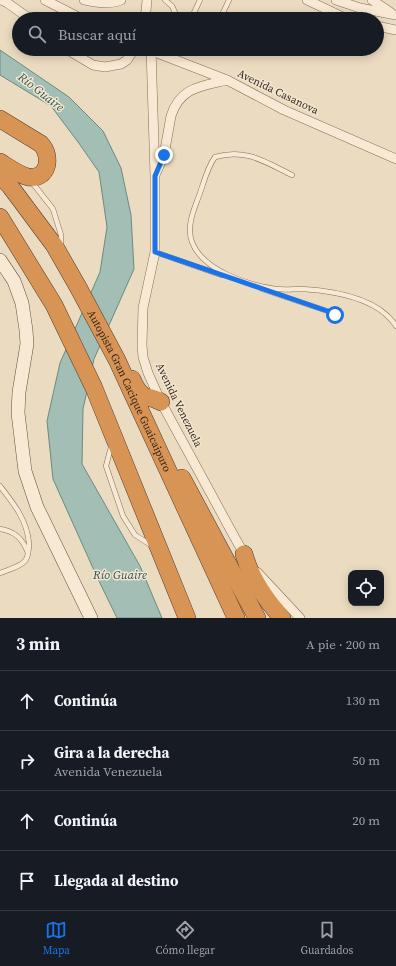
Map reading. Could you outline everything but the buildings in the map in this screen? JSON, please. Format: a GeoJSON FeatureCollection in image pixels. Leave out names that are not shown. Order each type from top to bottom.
{"type":"FeatureCollection","features":[{"type":"Feature","properties":{"kind":"highway"},"geometry":{"type":"LineString","coordinates":[[0,119],[34,139],[45,148],[48,161],[45,170],[36,176],[27,177],[0,162]]}},
{"type":"Feature","properties":{"kind":"highway","name":"Autopista Gran Cacique Guaicaipuro"},"geometry":{"type":"LineString","coordinates":[[0,176],[14,191],[54,245],[78,287],[116,360],[236,618]]}},
{"type":"Feature","properties":{"kind":"highway"},"geometry":{"type":"LineString","coordinates":[[0,217],[54,304],[94,388],[187,618]]}},
{"type":"Feature","properties":{"kind":"highway"},"geometry":{"type":"LineString","coordinates":[[0,233],[28,263]]}},
{"type":"Feature","properties":{"kind":"highway"},"geometry":{"type":"LineString","coordinates":[[116,360],[130,377],[140,393],[162,402]]}},
{"type":"Feature","properties":{"kind":"highway"},"geometry":{"type":"LineString","coordinates":[[116,360],[196,502],[257,618]]}},
{"type":"Feature","properties":{"kind":"highway"},"geometry":{"type":"LineString","coordinates":[[244,554],[249,570],[260,589],[282,618]]}},
{"type":"Feature","properties":{"kind":"main road"},"geometry":{"type":"LineString","coordinates":[[0,260],[14,281],[22,303],[26,330],[27,344],[19,392],[18,412],[25,471],[37,507],[91,618]]}},
{"type":"Feature","properties":{"kind":"street"},"geometry":{"type":"LineString","coordinates":[[1,0],[20,12]]}},
{"type":"Feature","properties":{"kind":"street"},"geometry":{"type":"LineString","coordinates":[[45,0],[68,12]]}},
{"type":"Feature","properties":{"kind":"street"},"geometry":{"type":"LineString","coordinates":[[84,0],[100,4],[121,0]]}},
{"type":"Feature","properties":{"kind":"street"},"geometry":{"type":"LineString","coordinates":[[145,12],[146,0]]}},
{"type":"Feature","properties":{"kind":"street"},"geometry":{"type":"LineString","coordinates":[[307,0],[332,12]]}},
{"type":"Feature","properties":{"kind":"street"},"geometry":{"type":"LineString","coordinates":[[336,0],[360,8],[380,12]]}},
{"type":"Feature","properties":{"kind":"street"},"geometry":{"type":"LineString","coordinates":[[372,0],[395,15]]}},
{"type":"Feature","properties":{"kind":"street"},"geometry":{"type":"LineString","coordinates":[[384,13],[395,15]]}},
{"type":"Feature","properties":{"kind":"street"},"geometry":{"type":"LineString","coordinates":[[384,27],[396,30]]}},
{"type":"Feature","properties":{"kind":"street"},"geometry":{"type":"LineString","coordinates":[[78,56],[93,65],[105,67],[121,64],[130,56]]}},
{"type":"Feature","properties":{"kind":"street","name":"Avenida Venezuela"},"geometry":{"type":"LineString","coordinates":[[149,56],[155,176],[155,252],[143,308],[143,357],[148,373],[162,402],[244,554],[267,584],[300,618]]}},
{"type":"Feature","properties":{"kind":"street","name":"Avenida Casanova"},"geometry":{"type":"LineString","coordinates":[[165,56],[227,80],[284,110],[396,159]]}},
{"type":"Feature","properties":{"kind":"street"},"geometry":{"type":"LineString","coordinates":[[155,176],[164,155],[173,109],[180,98],[197,87],[227,80]]}},
{"type":"Feature","properties":{"kind":"lane"},"geometry":{"type":"LineString","coordinates":[[165,0],[172,6],[175,12]]}},
{"type":"Feature","properties":{"kind":"lane"},"geometry":{"type":"LineString","coordinates":[[172,6],[173,0]]}},
{"type":"Feature","properties":{"kind":"lane"},"geometry":{"type":"LineString","coordinates":[[194,12],[200,0]]}},
{"type":"Feature","properties":{"kind":"lane"},"geometry":{"type":"LineString","coordinates":[[223,12],[229,0]]}},
{"type":"Feature","properties":{"kind":"lane"},"geometry":{"type":"LineString","coordinates":[[292,175],[244,154],[225,154],[215,156],[209,168],[190,224],[192,242],[198,253],[217,270],[261,286],[345,295],[368,303],[383,312],[396,326]]}},
{"type":"Feature","properties":{"kind":"lane"},"geometry":{"type":"LineString","coordinates":[[27,177],[52,209],[61,235],[60,256]]}},
{"type":"Feature","properties":{"kind":"lane"},"geometry":{"type":"LineString","coordinates":[[155,252],[333,313],[335,317]]}},
{"type":"Feature","properties":{"kind":"lane"},"geometry":{"type":"LineString","coordinates":[[0,486],[15,505],[24,521],[28,535],[29,547],[28,555],[24,562],[0,573]]}},
{"type":"Feature","properties":{"kind":"lane"},"geometry":{"type":"LineString","coordinates":[[0,529],[7,530],[17,536],[25,547],[28,555]]}},
{"type":"Feature","properties":{"kind":"water","name":"Río Guaire"},"geometry":{"type":"Polygon","coordinates":[[[0,50],[69,97],[103,131],[121,168],[131,215],[134,269],[94,359],[83,409],[82,464],[140,566],[162,618],[117,618],[53,479],[47,421],[60,363],[100,272],[107,227],[99,172],[51,106],[0,75],[0,50]]]}},
{"type":"Feature","properties":{"kind":"route"},"geometry":{"type":"LineString","coordinates":[[164,155],[155,176],[155,252],[333,313],[335,315]]}}]}
